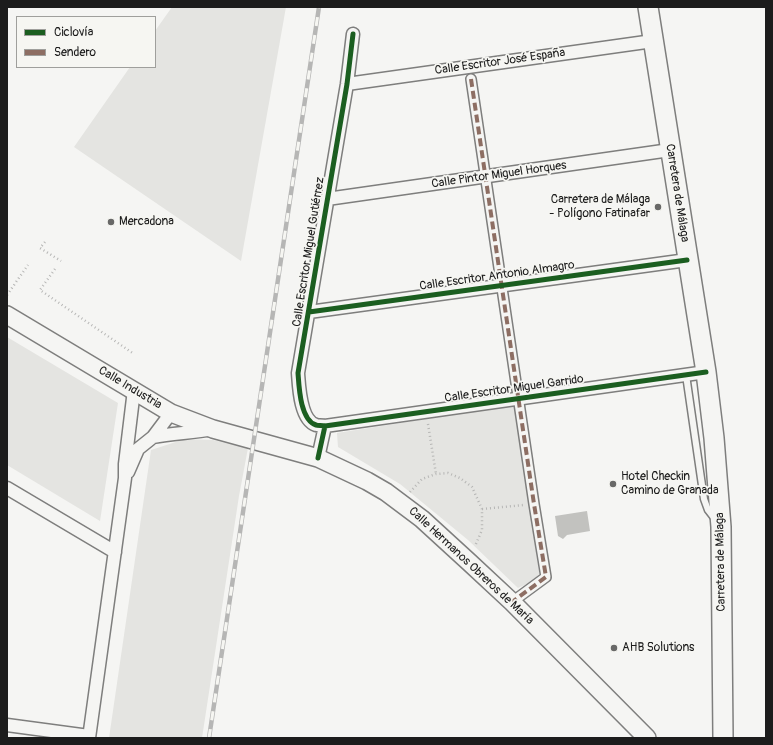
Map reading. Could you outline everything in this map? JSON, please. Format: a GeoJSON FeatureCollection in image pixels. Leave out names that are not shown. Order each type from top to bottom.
{"type":"FeatureCollection","features":[{"type":"Feature","properties":{"kind":"main road","name":"Carretera de Málaga"},"geometry":{"type":"LineString","coordinates":[[648,7],[706,372],[718,476],[721,527],[723,738]]}},
{"type":"Feature","properties":{"kind":"main road","name":"Calle Industria"},"geometry":{"type":"LineString","coordinates":[[7,315],[171,413],[213,429],[262,443]]}},
{"type":"Feature","properties":{"kind":"main road","name":"Calle Hermanos Obreros de María"},"geometry":{"type":"LineString","coordinates":[[262,443],[318,458],[367,481],[386,492],[422,519],[512,602],[647,738]]}},
{"type":"Feature","properties":{"kind":"street","name":"Calle Escritor Miguel Gutiérrez"},"geometry":{"type":"LineString","coordinates":[[325,426],[315,425],[309,421],[299,390],[298,373],[310,312],[354,34]]}},
{"type":"Feature","properties":{"kind":"street","name":"Calle Escritor José España"},"geometry":{"type":"LineString","coordinates":[[347,84],[653,41]]}},
{"type":"Feature","properties":{"kind":"street"},"geometry":{"type":"LineString","coordinates":[[471,79],[546,577],[512,602]]}},
{"type":"Feature","properties":{"kind":"street","name":"Calle Pintor Miguel Horques"},"geometry":{"type":"LineString","coordinates":[[327,199],[670,150]]}},
{"type":"Feature","properties":{"kind":"street","name":"Calle Escritor Antonio Almagro"},"geometry":{"type":"LineString","coordinates":[[310,312],[688,260]]}},
{"type":"Feature","properties":{"kind":"street","name":"Calle Escritor Miguel Garrido"},"geometry":{"type":"LineString","coordinates":[[325,426],[706,372]]}},
{"type":"Feature","properties":{"kind":"street"},"geometry":{"type":"LineString","coordinates":[[7,725],[89,737],[125,478],[125,464],[134,390]]}},
{"type":"Feature","properties":{"kind":"street"},"geometry":{"type":"LineString","coordinates":[[125,478],[138,449],[153,437],[171,413]]}},
{"type":"Feature","properties":{"kind":"street"},"geometry":{"type":"LineString","coordinates":[[318,458],[325,426]]}},
{"type":"Feature","properties":{"kind":"street"},"geometry":{"type":"LineString","coordinates":[[153,437],[213,429]]}},
{"type":"Feature","properties":{"kind":"street"},"geometry":{"type":"LineString","coordinates":[[7,488],[115,552]]}},
{"type":"Feature","properties":{"kind":"lane"},"geometry":{"type":"LineString","coordinates":[[686,375],[704,499],[708,510],[721,527]]}},
{"type":"Feature","properties":{"kind":"path"},"geometry":{"type":"LineString","coordinates":[[45,242],[40,248],[61,261]]}},
{"type":"Feature","properties":{"kind":"path"},"geometry":{"type":"LineString","coordinates":[[7,295],[28,265]]}},
{"type":"Feature","properties":{"kind":"path"},"geometry":{"type":"LineString","coordinates":[[55,269],[40,290],[134,354]]}},
{"type":"Feature","properties":{"kind":"path"},"geometry":{"type":"LineString","coordinates":[[425,412],[436,474]]}},
{"type":"Feature","properties":{"kind":"path"},"geometry":{"type":"LineString","coordinates":[[401,503],[422,479],[436,474],[448,473],[460,478],[472,487],[482,509],[482,530],[469,562]]}},
{"type":"Feature","properties":{"kind":"path"},"geometry":{"type":"LineString","coordinates":[[482,509],[534,504]]}},
{"type":"Feature","properties":{"kind":"shaded area"},"geometry":{"type":"Polygon","coordinates":[[[172,7],[286,7],[241,261],[74,147],[129,68],[156,68],[156,30],[172,7]]]}},
{"type":"Feature","properties":{"kind":"shaded area"},"geometry":{"type":"Polygon","coordinates":[[[7,337],[118,403],[100,521],[7,465],[7,337]]]}},
{"type":"Feature","properties":{"kind":"shaded area"},"geometry":{"type":"Polygon","coordinates":[[[514,405],[540,578],[518,588],[468,540],[400,484],[338,447],[337,433],[514,405]]]}},
{"type":"Feature","properties":{"kind":"shaded area"},"geometry":{"type":"Polygon","coordinates":[[[185,439],[213,440],[248,448],[239,496],[202,738],[109,738],[151,450],[185,439]]]}},
{"type":"Feature","properties":{"kind":"shaded area"},"geometry":{"type":"Polygon","coordinates":[[[587,511],[590,531],[567,535],[563,539],[558,536],[555,516],[587,511]]]}},
{"type":"Feature","properties":{"kind":"railway"},"geometry":{"type":"LineString","coordinates":[[209,738],[319,7]]}},
{"type":"Feature","properties":{"kind":"marked path"},"geometry":{"type":"LineString","coordinates":[[471,79],[546,577],[512,602]]}},
{"type":"Feature","properties":{"kind":"cycle path"},"geometry":{"type":"LineString","coordinates":[[318,458],[325,426],[316,425],[307,417],[301,402],[298,373],[347,84],[353,34]]}},
{"type":"Feature","properties":{"kind":"cycle path"},"geometry":{"type":"LineString","coordinates":[[309,312],[687,260]]}},
{"type":"Feature","properties":{"kind":"cycle path"},"geometry":{"type":"LineString","coordinates":[[325,426],[706,372]]}},
{"type":"Feature","properties":{"kind":"place","name":"Carretera de Málaga - Polígono Fatinafar"},"geometry":{"type":"Point","coordinates":[658,207]}},
{"type":"Feature","properties":{"kind":"place","name":"Mercadona"},"geometry":{"type":"Point","coordinates":[111,222]}},
{"type":"Feature","properties":{"kind":"place","name":"Hotel Checkin Camino de Granada"},"geometry":{"type":"Point","coordinates":[613,484]}},
{"type":"Feature","properties":{"kind":"place","name":"AHB Solutions"},"geometry":{"type":"Point","coordinates":[614,648]}}]}
